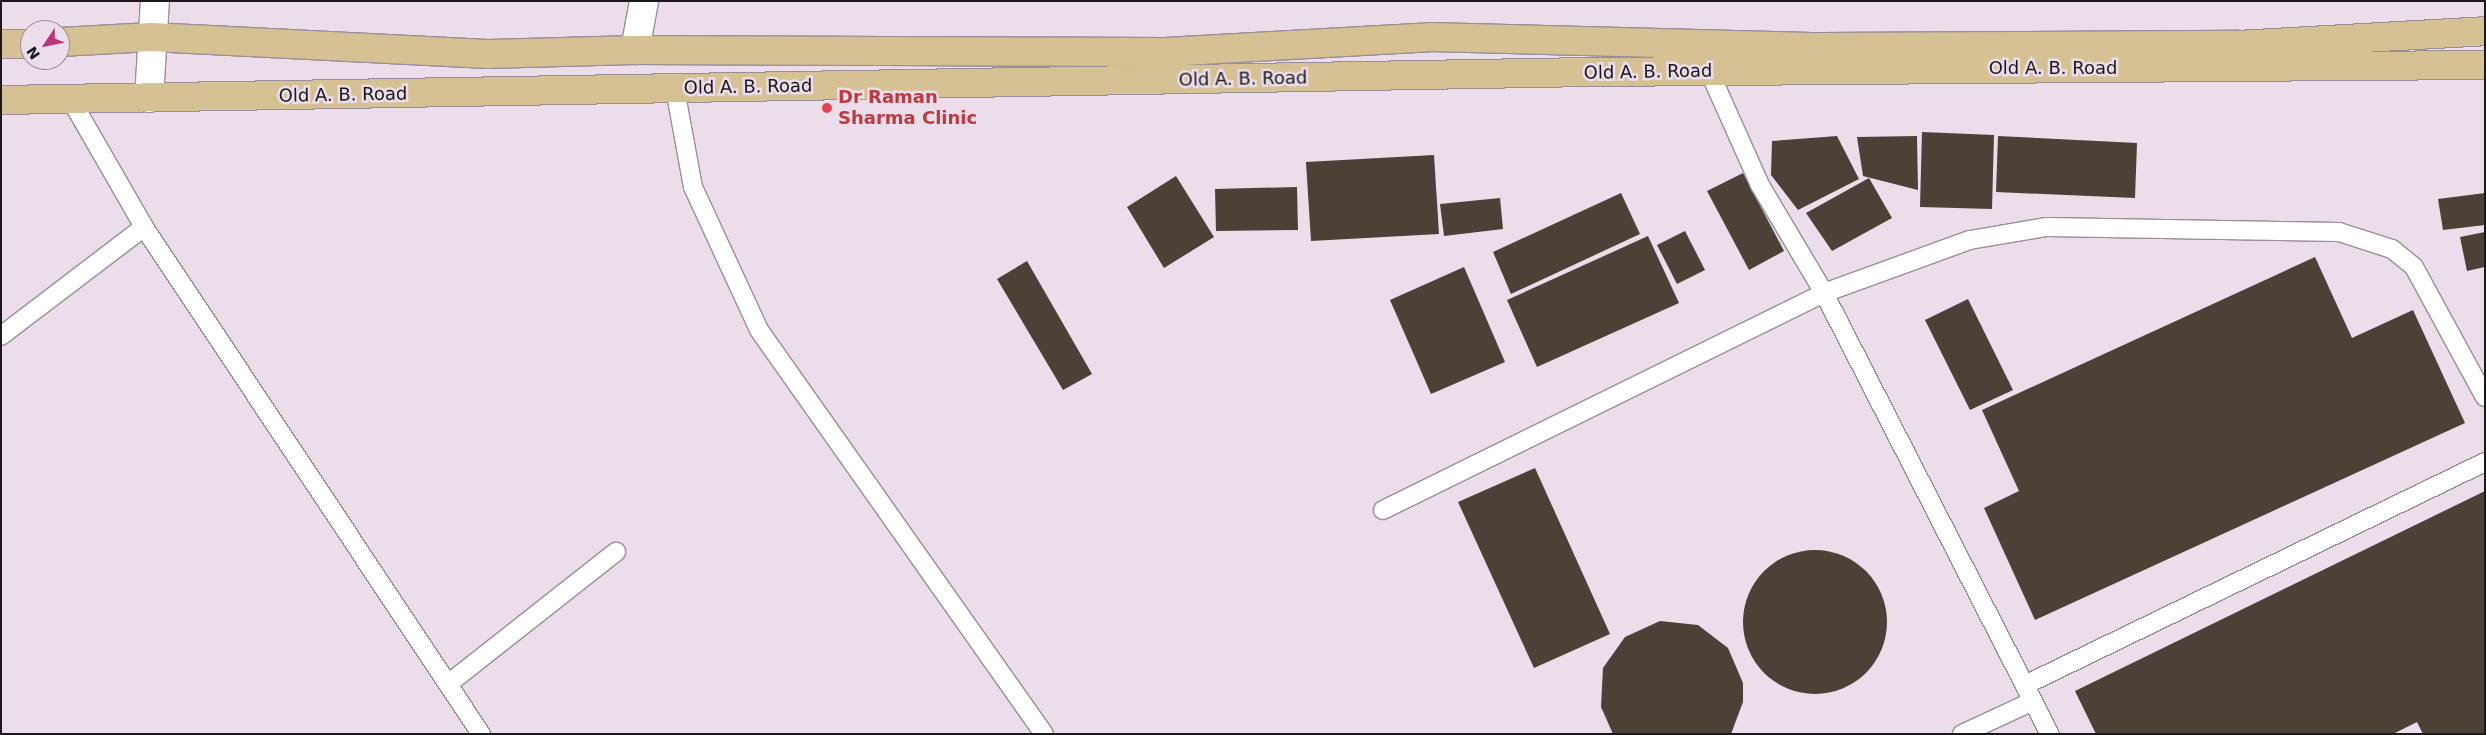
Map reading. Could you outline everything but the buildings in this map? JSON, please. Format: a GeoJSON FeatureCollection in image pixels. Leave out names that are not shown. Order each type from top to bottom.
{"type":"FeatureCollection","features":[{"type":"Feature","properties":{"kind":"main road","name":"Old A. B. Road"},"geometry":{"type":"LineString","coordinates":[[70,41],[151,37],[488,54],[635,50],[1165,52],[1430,37],[1821,47],[2228,45],[2485,31]]}},
{"type":"Feature","properties":{"kind":"main road"},"geometry":{"type":"LineString","coordinates":[[1,44],[20,44]]}},
{"type":"Feature","properties":{"kind":"main road","name":"Old A. B. Road"},"geometry":{"type":"LineString","coordinates":[[1,100],[1709,71],[2485,65]]}},
{"type":"Feature","properties":{"kind":"street"},"geometry":{"type":"LineString","coordinates":[[149,98],[151,37],[155,1]]}},
{"type":"Feature","properties":{"kind":"street"},"geometry":{"type":"LineString","coordinates":[[635,50],[644,1]]}},
{"type":"Feature","properties":{"kind":"lane"},"geometry":{"type":"LineString","coordinates":[[1709,71],[1760,186],[1824,293],[2050,734]]}},
{"type":"Feature","properties":{"kind":"lane"},"geometry":{"type":"LineString","coordinates":[[675,89],[693,186],[759,330],[1044,734]]}},
{"type":"Feature","properties":{"kind":"lane"},"geometry":{"type":"LineString","coordinates":[[71,100],[144,227],[481,734]]}},
{"type":"Feature","properties":{"kind":"lane"},"geometry":{"type":"LineString","coordinates":[[1,336],[144,227]]}},
{"type":"Feature","properties":{"kind":"lane"},"geometry":{"type":"LineString","coordinates":[[1383,510],[1824,293],[1970,240],[2047,227],[2339,232],[2392,249],[2414,268],[2485,397]]}},
{"type":"Feature","properties":{"kind":"lane"},"geometry":{"type":"LineString","coordinates":[[2025,685],[2485,462]]}},
{"type":"Feature","properties":{"kind":"lane"},"geometry":{"type":"LineString","coordinates":[[448,684],[616,552]]}},
{"type":"Feature","properties":{"kind":"lane"},"geometry":{"type":"LineString","coordinates":[[1962,734],[2033,701]]}},
{"type":"Feature","properties":{"kind":"place","name":"Dr Raman Sharma Clinic"},"geometry":{"type":"Point","coordinates":[827,108]}}]}
